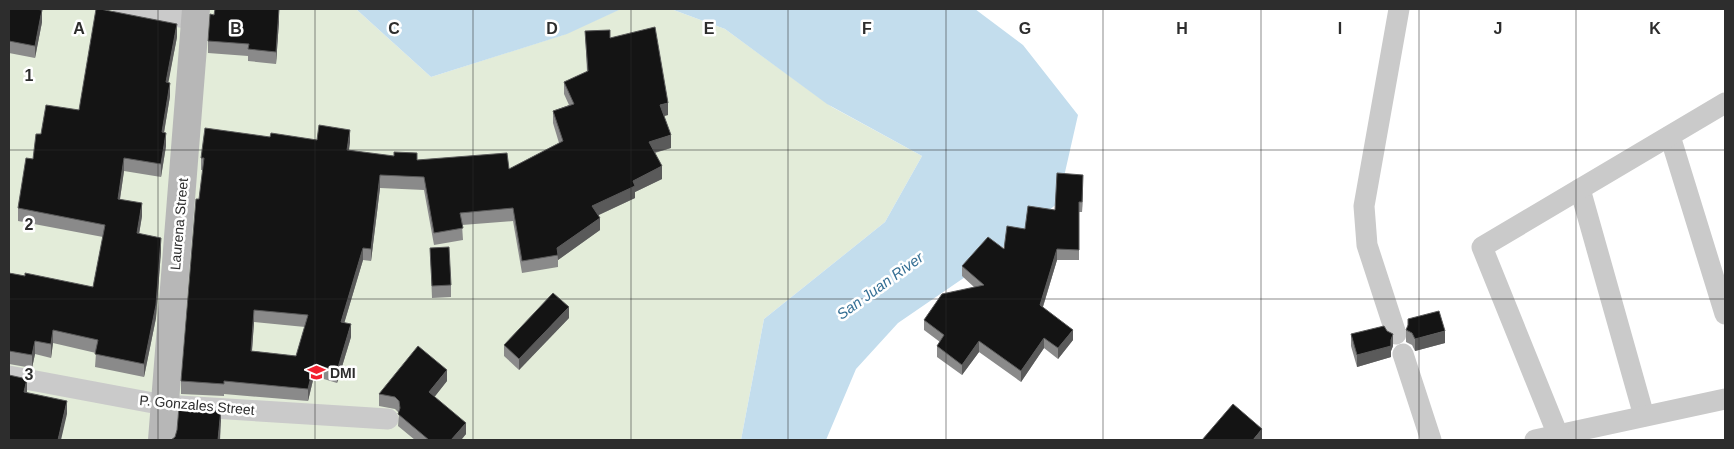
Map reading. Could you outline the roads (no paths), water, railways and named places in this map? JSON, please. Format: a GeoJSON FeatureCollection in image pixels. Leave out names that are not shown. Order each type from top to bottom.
{"type":"FeatureCollection","features":[{"type":"Feature","properties":{"kind":"street"},"geometry":{"type":"LineString","coordinates":[[123,9],[196,14]]}},
{"type":"Feature","properties":{"kind":"street"},"geometry":{"type":"LineString","coordinates":[[1396,334],[1367,245],[1364,206],[1399,9]]}},
{"type":"Feature","properties":{"kind":"street","name":"Laurena Street"},"geometry":{"type":"LineString","coordinates":[[162,440],[196,14]]}},
{"type":"Feature","properties":{"kind":"street"},"geometry":{"type":"LineString","coordinates":[[1559,438],[1482,247],[1725,103]]}},
{"type":"Feature","properties":{"kind":"street"},"geometry":{"type":"LineString","coordinates":[[1670,136],[1725,314]]}},
{"type":"Feature","properties":{"kind":"street"},"geometry":{"type":"LineString","coordinates":[[1580,188],[1644,416]]}},
{"type":"Feature","properties":{"kind":"street"},"geometry":{"type":"LineString","coordinates":[[1403,354],[1431,440]]}},
{"type":"Feature","properties":{"kind":"street","name":"P. Gonzales Street"},"geometry":{"type":"LineString","coordinates":[[9,376],[164,405],[388,419]]}},
{"type":"Feature","properties":{"kind":"street"},"geometry":{"type":"LineString","coordinates":[[1536,440],[1559,438],[1644,416],[1725,399]]}},
{"type":"Feature","properties":{"kind":"water"},"geometry":{"type":"Polygon","coordinates":[[[356,9],[621,9],[567,34],[431,77],[356,9]]]}},
{"type":"Feature","properties":{"kind":"water","name":"San Juan River"},"geometry":{"type":"Polygon","coordinates":[[[671,9],[975,9],[1023,45],[1078,115],[1058,203],[968,275],[898,323],[856,369],[826,440],[741,440],[764,319],[885,222],[922,156],[827,104],[725,29],[671,9]]]}},
{"type":"Feature","properties":{"kind":"place","name":"DMI"},"geometry":{"type":"Point","coordinates":[316,373]}}]}
